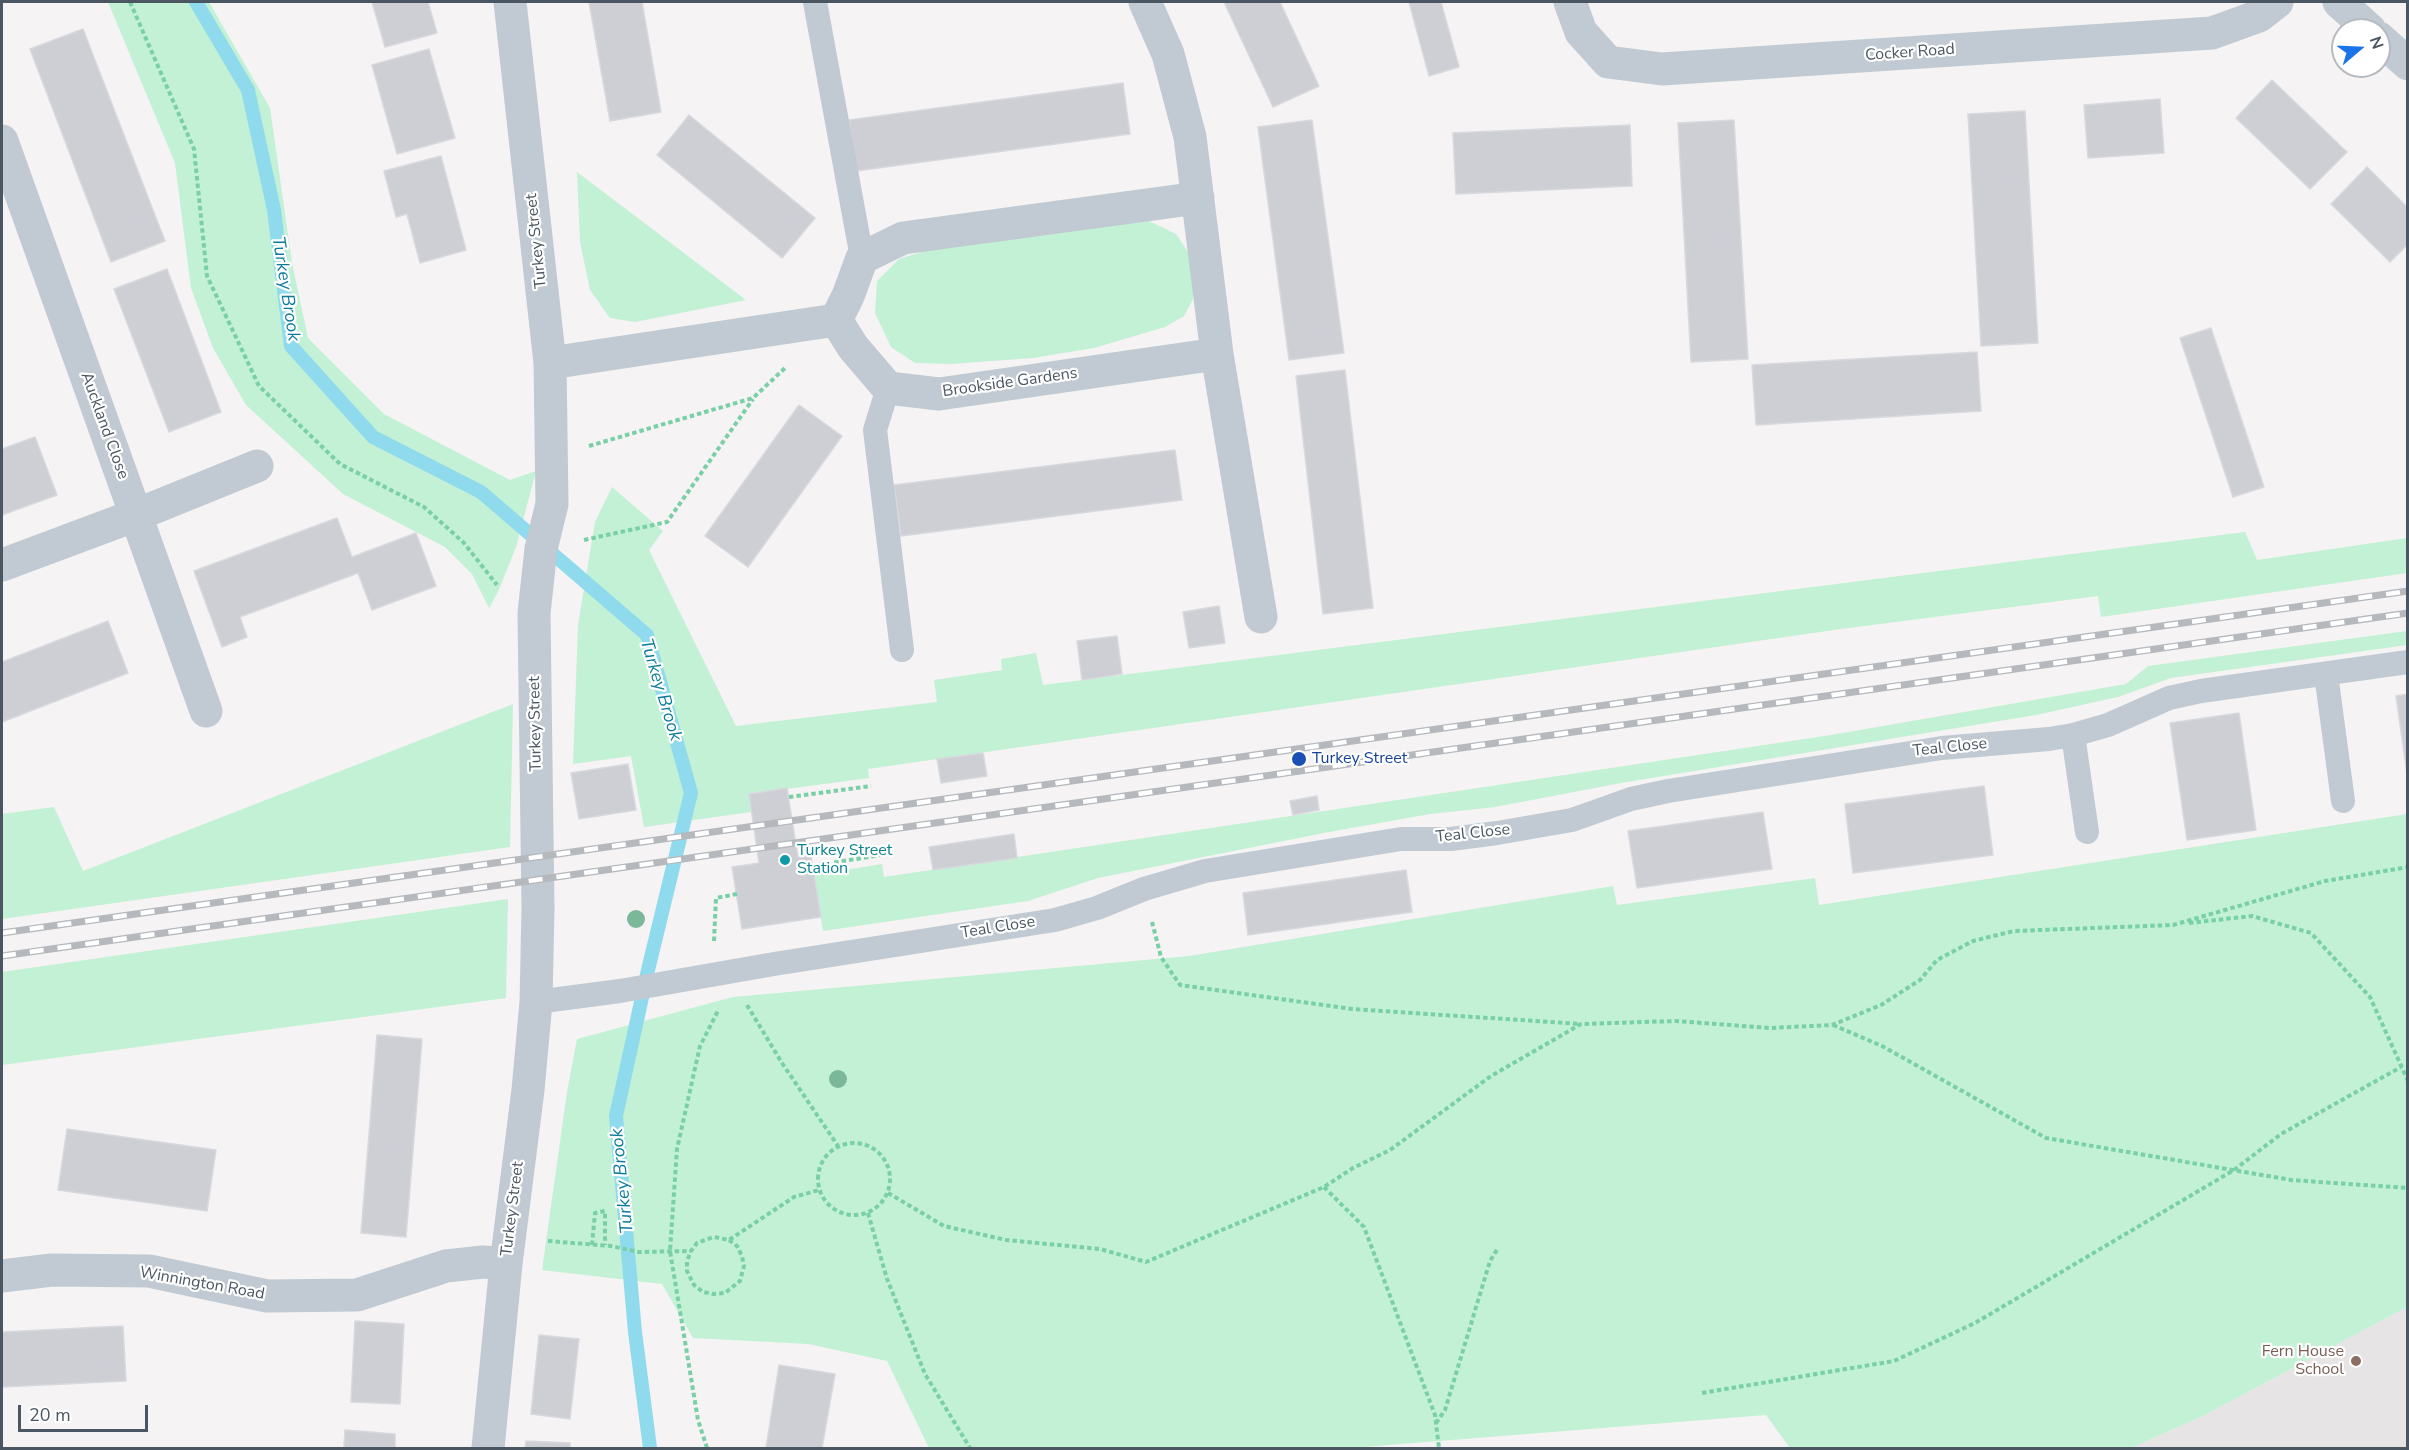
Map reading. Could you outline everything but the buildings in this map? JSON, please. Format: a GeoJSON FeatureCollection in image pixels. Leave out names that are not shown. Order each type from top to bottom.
{"type":"FeatureCollection","features":[{"type":"Feature","properties":{"kind":"street","name":"Turkey Street"},"geometry":{"type":"LineString","coordinates":[[488,1449],[506,1264],[528,1090],[536,1002],[538,909],[534,613],[541,549],[552,504],[550,363],[510,2]]}},
{"type":"Feature","properties":{"kind":"street"},"geometry":{"type":"LineString","coordinates":[[1145,2],[1168,54],[1190,137],[1217,354],[1260,617]]}},
{"type":"Feature","properties":{"kind":"street","name":"Cocker Road"},"geometry":{"type":"LineString","coordinates":[[1570,2],[1581,32],[1608,62],[1662,69],[2212,33],[2259,16],[2277,2]]}},
{"type":"Feature","properties":{"kind":"street"},"geometry":{"type":"LineString","coordinates":[[2339,2],[2357,18]]}},
{"type":"Feature","properties":{"kind":"street"},"geometry":{"type":"LineString","coordinates":[[2391,49],[2408,64]]}},
{"type":"Feature","properties":{"kind":"street","name":"Auckland Close"},"geometry":{"type":"LineString","coordinates":[[2,141],[7,178],[136,515],[206,711]]}},
{"type":"Feature","properties":{"kind":"street"},"geometry":{"type":"LineString","coordinates":[[836,321],[862,258],[903,238],[1198,198]]}},
{"type":"Feature","properties":{"kind":"street"},"geometry":{"type":"LineString","coordinates":[[550,363],[836,321]]}},
{"type":"Feature","properties":{"kind":"street"},"geometry":{"type":"LineString","coordinates":[[836,321],[853,347],[888,388]]}},
{"type":"Feature","properties":{"kind":"street","name":"Brookside Gardens"},"geometry":{"type":"LineString","coordinates":[[888,388],[939,394],[1217,354]]}},
{"type":"Feature","properties":{"kind":"street"},"geometry":{"type":"LineString","coordinates":[[2,565],[136,515],[257,466]]}},
{"type":"Feature","properties":{"kind":"street","name":"Winnington Road"},"geometry":{"type":"LineString","coordinates":[[2,1276],[52,1270],[149,1271],[267,1296],[357,1295],[446,1266],[483,1262],[506,1264]]}},
{"type":"Feature","properties":{"kind":"lane"},"geometry":{"type":"LineString","coordinates":[[815,2],[862,258]]}},
{"type":"Feature","properties":{"kind":"lane"},"geometry":{"type":"LineString","coordinates":[[888,388],[875,430],[902,650]]}},
{"type":"Feature","properties":{"kind":"lane","name":"Teal Close"},"geometry":{"type":"LineString","coordinates":[[536,1002],[668,983],[729,977],[1055,920],[1097,908],[1144,889],[1205,871],[1401,839],[1451,839],[1572,820],[1630,799],[1668,791],[1942,748],[2073,735],[2108,725],[2136,711],[2201,691],[2408,662]]}},
{"type":"Feature","properties":{"kind":"lane"},"geometry":{"type":"LineString","coordinates":[[2326,674],[2343,801]]}},
{"type":"Feature","properties":{"kind":"lane"},"geometry":{"type":"LineString","coordinates":[[2073,735],[2087,832]]}},
{"type":"Feature","properties":{"kind":"path"},"geometry":{"type":"LineString","coordinates":[[130,2],[194,149],[207,276],[259,386],[340,464],[424,507],[464,543],[493,582],[534,613]]}},
{"type":"Feature","properties":{"kind":"path"},"geometry":{"type":"LineString","coordinates":[[541,549],[667,522],[753,398],[786,367]]}},
{"type":"Feature","properties":{"kind":"path"},"geometry":{"type":"LineString","coordinates":[[551,458],[753,398]]}},
{"type":"Feature","properties":{"kind":"path"},"geometry":{"type":"LineString","coordinates":[[789,797],[871,786]]}},
{"type":"Feature","properties":{"kind":"path"},"geometry":{"type":"LineString","coordinates":[[812,866],[881,855]]}},
{"type":"Feature","properties":{"kind":"path"},"geometry":{"type":"LineString","coordinates":[[2173,925],[2325,881],[2408,867]]}},
{"type":"Feature","properties":{"kind":"path"},"geometry":{"type":"LineString","coordinates":[[1144,889],[1161,957],[1180,985],[1352,1009],[1581,1024],[1676,1021],[1770,1028],[1832,1025],[1881,1005],[1920,980],[1937,960],[1973,941],[2014,931],[2173,925],[2252,916],[2311,933],[2370,997],[2408,1081]]}},
{"type":"Feature","properties":{"kind":"path"},"geometry":{"type":"LineString","coordinates":[[713,949],[716,898],[736,894]]}},
{"type":"Feature","properties":{"kind":"path"},"geometry":{"type":"LineString","coordinates":[[729,977],[782,1063],[838,1146]]}},
{"type":"Feature","properties":{"kind":"path"},"geometry":{"type":"LineString","coordinates":[[707,1449],[698,1420],[670,1251],[677,1149],[700,1046],[729,977]]}},
{"type":"Feature","properties":{"kind":"path"},"geometry":{"type":"LineString","coordinates":[[888,1193],[944,1226],[1006,1240],[1100,1249],[1146,1262],[1324,1187],[1353,1168],[1390,1150],[1491,1076],[1581,1024]]}},
{"type":"Feature","properties":{"kind":"path"},"geometry":{"type":"LineString","coordinates":[[1832,1025],[1882,1046],[2046,1137],[2291,1180],[2408,1188]]}},
{"type":"Feature","properties":{"kind":"path"},"geometry":{"type":"LineString","coordinates":[[1702,1393],[1894,1361],[1975,1323],[2234,1170],[2281,1134],[2401,1067]]}},
{"type":"Feature","properties":{"kind":"path"},"geometry":{"type":"LineString","coordinates":[[857,1142],[874,1148],[882,1155],[888,1166],[891,1184],[888,1193],[880,1204],[868,1213],[851,1215],[834,1210],[825,1202],[819,1190],[818,1173],[824,1156],[838,1146],[857,1142]]}},
{"type":"Feature","properties":{"kind":"path"},"geometry":{"type":"LineString","coordinates":[[1324,1187],[1364,1227],[1436,1423],[1439,1449]]}},
{"type":"Feature","properties":{"kind":"path"},"geometry":{"type":"LineString","coordinates":[[729,1240],[794,1197],[819,1190]]}},
{"type":"Feature","properties":{"kind":"path"},"geometry":{"type":"LineString","coordinates":[[592,1245],[595,1213],[605,1210],[605,1245]]}},
{"type":"Feature","properties":{"kind":"path"},"geometry":{"type":"LineString","coordinates":[[868,1213],[887,1279],[925,1374],[970,1449]]}},
{"type":"Feature","properties":{"kind":"path"},"geometry":{"type":"LineString","coordinates":[[714,1237],[729,1240],[737,1246],[742,1256],[744,1266],[740,1281],[725,1293],[703,1292],[694,1285],[687,1271],[687,1261],[691,1251],[704,1239],[714,1237]]}},
{"type":"Feature","properties":{"kind":"path"},"geometry":{"type":"LineString","coordinates":[[540,1241],[605,1245],[639,1252],[691,1251]]}},
{"type":"Feature","properties":{"kind":"path"},"geometry":{"type":"LineString","coordinates":[[1436,1423],[1446,1410],[1490,1261],[1498,1248]]}},
{"type":"Feature","properties":{"kind":"shaded area","name":"Fern House School"},"geometry":{"type":"Polygon","coordinates":[[[2407,1307],[2407,1448],[2131,1448],[2203,1416],[2407,1307]]]}},
{"type":"Feature","properties":{"kind":"green space"},"geometry":{"type":"Polygon","coordinates":[[[108,2],[209,2],[270,108],[292,263],[308,338],[384,414],[510,480],[536,471],[516,547],[489,608],[472,574],[445,547],[343,494],[246,405],[213,348],[191,288],[175,163],[108,2]]]}},
{"type":"Feature","properties":{"kind":"green space"},"geometry":{"type":"Polygon","coordinates":[[[577,172],[746,300],[635,322],[610,318],[590,290],[580,242],[577,172]]]}},
{"type":"Feature","properties":{"kind":"green space"},"geometry":{"type":"Polygon","coordinates":[[[1147,220],[1176,234],[1192,258],[1199,277],[1192,301],[1184,316],[1165,327],[1094,348],[1033,358],[951,364],[915,363],[891,347],[875,313],[877,281],[899,259],[934,248],[1147,220]]]}},
{"type":"Feature","properties":{"kind":"green space"},"geometry":{"type":"Polygon","coordinates":[[[612,487],[663,531],[649,550],[736,726],[937,702],[934,680],[1002,670],[1001,659],[1036,653],[1043,685],[2245,532],[2257,560],[2407,538],[2407,573],[2101,617],[2098,596],[1841,629],[868,769],[869,778],[749,794],[751,812],[644,827],[631,756],[573,764],[578,625],[595,522],[612,487]]]}},
{"type":"Feature","properties":{"kind":"green space"},"geometry":{"type":"Polygon","coordinates":[[[2407,631],[2407,645],[2171,678],[2118,697],[2036,715],[1621,783],[1495,807],[1430,814],[1098,878],[1028,901],[823,931],[814,875],[882,864],[884,877],[1831,735],[2126,684],[2148,666],[2407,631]]]}},
{"type":"Feature","properties":{"kind":"green space"},"geometry":{"type":"Polygon","coordinates":[[[513,704],[510,847],[2,919],[2,814],[54,807],[83,871],[513,704]]]}},
{"type":"Feature","properties":{"kind":"green space"},"geometry":{"type":"Polygon","coordinates":[[[2407,814],[2407,1307],[2203,1416],[2131,1448],[1790,1448],[1766,1415],[1351,1448],[929,1448],[887,1361],[808,1344],[693,1338],[662,1284],[542,1270],[567,1092],[577,1039],[733,997],[1189,956],[1613,886],[1617,905],[1815,878],[1819,905],[2407,814]]]}},
{"type":"Feature","properties":{"kind":"green space"},"geometry":{"type":"Polygon","coordinates":[[[508,899],[506,998],[2,1065],[2,972],[508,899]]]}},
{"type":"Feature","properties":{"kind":"waterway","name":"Turkey Brook"},"geometry":{"type":"LineString","coordinates":[[196,2],[248,90],[274,210],[291,346],[373,437],[481,492],[647,635],[691,793],[648,970],[616,1116],[635,1332],[650,1448]]}},
{"type":"Feature","properties":{"kind":"railway"},"geometry":{"type":"LineString","coordinates":[[2,933],[2408,591]]}},
{"type":"Feature","properties":{"kind":"railway"},"geometry":{"type":"LineString","coordinates":[[2,956],[2408,613]]}},
{"type":"Feature","properties":{"kind":"place","name":"Turkey Street"},"geometry":{"type":"Point","coordinates":[1299,759]}},
{"type":"Feature","properties":{"kind":"place","name":"Turkey Street Station"},"geometry":{"type":"Point","coordinates":[785,860]}},
{"type":"Feature","properties":{"kind":"place","name":"Fern House School"},"geometry":{"type":"Point","coordinates":[2356,1361]}}]}
